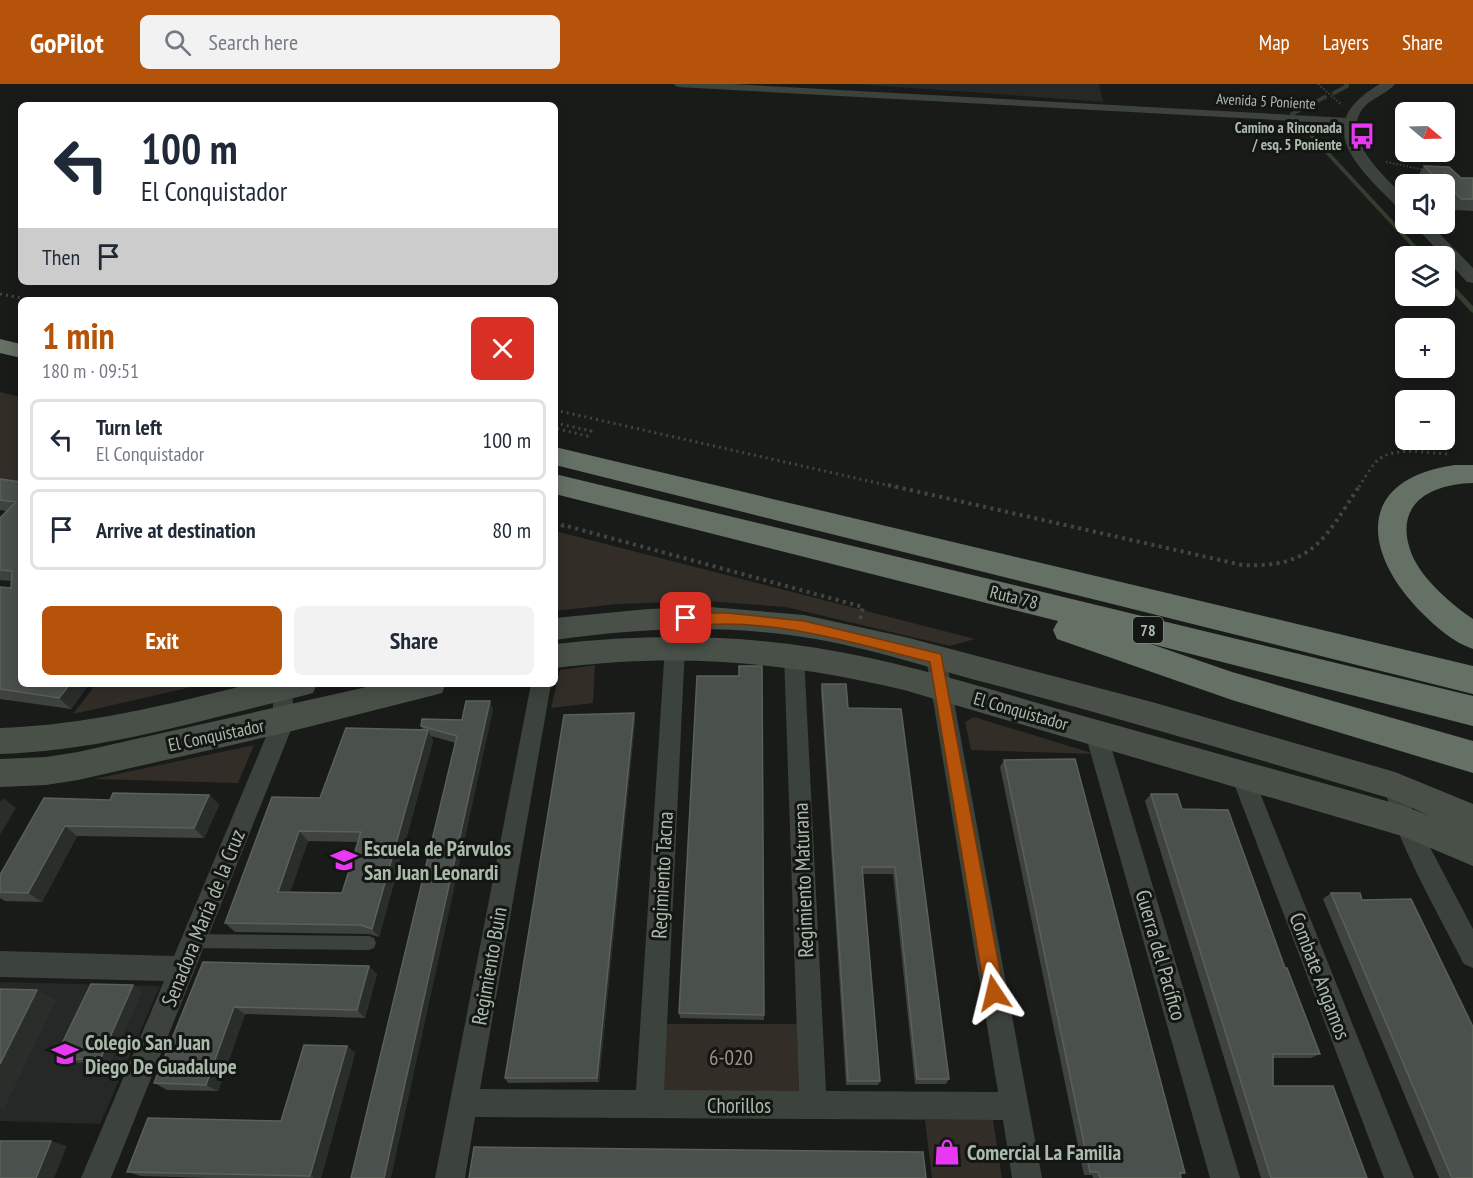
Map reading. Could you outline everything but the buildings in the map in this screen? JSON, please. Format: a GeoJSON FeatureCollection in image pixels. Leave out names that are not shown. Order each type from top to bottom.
{"type":"FeatureCollection","features":[{"type":"Feature","properties":{"kind":"highway"},"geometry":{"type":"LineString","coordinates":[[0,324],[18,327]]}},
{"type":"Feature","properties":{"kind":"highway"},"geometry":{"type":"LineString","coordinates":[[0,346],[18,350]]}},
{"type":"Feature","properties":{"kind":"highway","name":"Ruta 78"},"geometry":{"type":"LineString","coordinates":[[558,457],[1473,680]]}},
{"type":"Feature","properties":{"kind":"highway"},"geometry":{"type":"LineString","coordinates":[[1462,464],[1441,477],[1417,486],[1399,503],[1392,518],[1391,527],[1397,554],[1412,581],[1446,616],[1473,636]]}},
{"type":"Feature","properties":{"kind":"highway","name":"Ruta 78"},"geometry":{"type":"LineString","coordinates":[[558,485],[1473,711]]}},
{"type":"Feature","properties":{"kind":"highway"},"geometry":{"type":"LineString","coordinates":[[910,544],[1010,559],[1110,579],[1473,661]]}},
{"type":"Feature","properties":{"kind":"highway"},"geometry":{"type":"LineString","coordinates":[[822,549],[1028,616],[1221,683],[1473,757]]}},
{"type":"Feature","properties":{"kind":"main road","name":"El Conquistador"},"geometry":{"type":"LineString","coordinates":[[558,629],[665,618],[727,619],[804,626],[1092,698],[1395,786],[1473,819]]}},
{"type":"Feature","properties":{"kind":"main road","name":"El Conquistador"},"geometry":{"type":"LineString","coordinates":[[558,656],[621,648],[675,646],[725,648],[794,655],[868,669],[1404,821],[1473,850]]}},
{"type":"Feature","properties":{"kind":"main road","name":"El Conquistador"},"geometry":{"type":"LineString","coordinates":[[0,773],[46,771],[78,766],[419,687]]}},
{"type":"Feature","properties":{"kind":"main road","name":"El Conquistador"},"geometry":{"type":"LineString","coordinates":[[0,741],[41,741],[82,736],[274,688]]}},
{"type":"Feature","properties":{"kind":"street","name":"Avenida 5 Poniente"},"geometry":{"type":"LineString","coordinates":[[678,84],[768,86],[1350,116]]}},
{"type":"Feature","properties":{"kind":"street"},"geometry":{"type":"LineString","coordinates":[[1389,84],[1363,98],[1350,116],[1351,139],[1361,158],[1395,195]]}},
{"type":"Feature","properties":{"kind":"street"},"geometry":{"type":"LineString","coordinates":[[1431,234],[1473,278]]}},
{"type":"Feature","properties":{"kind":"street","name":"Regimiento Tacna"},"geometry":{"type":"LineString","coordinates":[[649,1104],[675,646]]}},
{"type":"Feature","properties":{"kind":"street","name":"Regimiento Maturana"},"geometry":{"type":"LineString","coordinates":[[794,655],[813,1105]]}},
{"type":"Feature","properties":{"kind":"street"},"geometry":{"type":"LineString","coordinates":[[936,658],[1027,1178]]}},
{"type":"Feature","properties":{"kind":"street","name":"Regimiento Buin"},"geometry":{"type":"LineString","coordinates":[[450,1178],[540,687]]}},
{"type":"Feature","properties":{"kind":"street","name":"Senadora María de la Cruz"},"geometry":{"type":"LineString","coordinates":[[96,1178],[284,720],[274,688]]}},
{"type":"Feature","properties":{"kind":"street","name":"Guerra del Pacífico"},"geometry":{"type":"LineString","coordinates":[[1096,733],[1225,1178]]}},
{"type":"Feature","properties":{"kind":"street","name":"Combate Angamos"},"geometry":{"type":"LineString","coordinates":[[1241,773],[1399,1178]]}},
{"type":"Feature","properties":{"kind":"street"},"geometry":{"type":"LineString","coordinates":[[1395,786],[1404,821],[1473,955]]}},
{"type":"Feature","properties":{"kind":"street"},"geometry":{"type":"LineString","coordinates":[[0,964],[181,969]]}},
{"type":"Feature","properties":{"kind":"street","name":"Chorillos"},"geometry":{"type":"LineString","coordinates":[[464,1103],[1014,1106]]}},
{"type":"Feature","properties":{"kind":"lane"},"geometry":{"type":"LineString","coordinates":[[193,941],[369,943]]}},
{"type":"Feature","properties":{"kind":"path"},"geometry":{"type":"LineString","coordinates":[[1318,84],[1350,116]]}},
{"type":"Feature","properties":{"kind":"path"},"geometry":{"type":"LineString","coordinates":[[1361,158],[1429,171]]}},
{"type":"Feature","properties":{"kind":"path"},"geometry":{"type":"LineString","coordinates":[[0,294],[18,297]]}},
{"type":"Feature","properties":{"kind":"path"},"geometry":{"type":"LineString","coordinates":[[558,411],[1136,542],[1255,566],[1293,560],[1315,548],[1324,539],[1376,461],[1382,457],[1407,452],[1462,464]]}},
{"type":"Feature","properties":{"kind":"path"},"geometry":{"type":"LineString","coordinates":[[558,424],[591,431],[587,436],[558,429]]}},
{"type":"Feature","properties":{"kind":"path"},"geometry":{"type":"LineString","coordinates":[[558,526],[561,528],[563,525],[862,607],[856,638]]}},
{"type":"Feature","properties":{"kind":"shaded area"},"geometry":{"type":"Polygon","coordinates":[[[854,84],[1099,84],[1103,102],[984,93],[854,84]]]}},
{"type":"Feature","properties":{"kind":"shaded area","name":"Colegio San Juan Diego De Guadalupe"},"geometry":{"type":"Polygon","coordinates":[[[0,982],[160,986],[100,1124],[0,1121],[0,982]]]}},
{"type":"Feature","properties":{"kind":"green space"},"geometry":{"type":"Polygon","coordinates":[[[0,392],[18,396],[18,482],[0,480],[0,392]]]}},
{"type":"Feature","properties":{"kind":"green space"},"geometry":{"type":"Polygon","coordinates":[[[558,532],[975,639],[950,646],[786,607],[706,601],[617,604],[558,611],[558,532]]]}},
{"type":"Feature","properties":{"kind":"green space"},"geometry":{"type":"Polygon","coordinates":[[[595,665],[593,703],[551,708],[556,687],[558,687],[560,670],[595,665]]]}},
{"type":"Feature","properties":{"kind":"green space"},"geometry":{"type":"Polygon","coordinates":[[[94,687],[192,687],[73,714],[94,687]]]}},
{"type":"Feature","properties":{"kind":"green space"},"geometry":{"type":"Polygon","coordinates":[[[974,717],[1095,754],[971,750],[965,722],[974,717]]]}},
{"type":"Feature","properties":{"kind":"green space"},"geometry":{"type":"Polygon","coordinates":[[[254,745],[238,783],[94,779],[254,745]]]}},
{"type":"Feature","properties":{"kind":"green space","name":"6-020"},"geometry":{"type":"Polygon","coordinates":[[[666,1024],[797,1024],[799,1091],[663,1091],[666,1024]]]}},
{"type":"Feature","properties":{"kind":"green space"},"geometry":{"type":"Polygon","coordinates":[[[925,1120],[993,1120],[1002,1178],[932,1178],[925,1120]]]}},
{"type":"Feature","properties":{"kind":"waterway"},"geometry":{"type":"LineString","coordinates":[[1334,93],[1347,86],[1346,84]]}},
{"type":"Feature","properties":{"kind":"waterway"},"geometry":{"type":"LineString","coordinates":[[1292,114],[1325,97]]}},
{"type":"Feature","properties":{"kind":"waterway"},"geometry":{"type":"LineString","coordinates":[[1299,122],[1414,246]]}},
{"type":"Feature","properties":{"kind":"waterway"},"geometry":{"type":"LineString","coordinates":[[1455,291],[1473,310]]}},
{"type":"Feature","properties":{"kind":"place","name":"Camino a Rinconada / esq. 5 Poniente"},"geometry":{"type":"Point","coordinates":[1362,136]}},
{"type":"Feature","properties":{"kind":"place","name":"Escuela de Párvulos San Juan Leonardi"},"geometry":{"type":"Point","coordinates":[344,860]}},
{"type":"Feature","properties":{"kind":"place","name":"Colegio San Juan Diego De Guadalupe"},"geometry":{"type":"Point","coordinates":[65,1054]}},
{"type":"Feature","properties":{"kind":"place","name":"Comercial La Familia"},"geometry":{"type":"Point","coordinates":[947,1152]}},
{"type":"Feature","properties":{"kind":"route"},"geometry":{"type":"LineString","coordinates":[[686,618],[804,626],[936,658],[994,993]]}}]}
